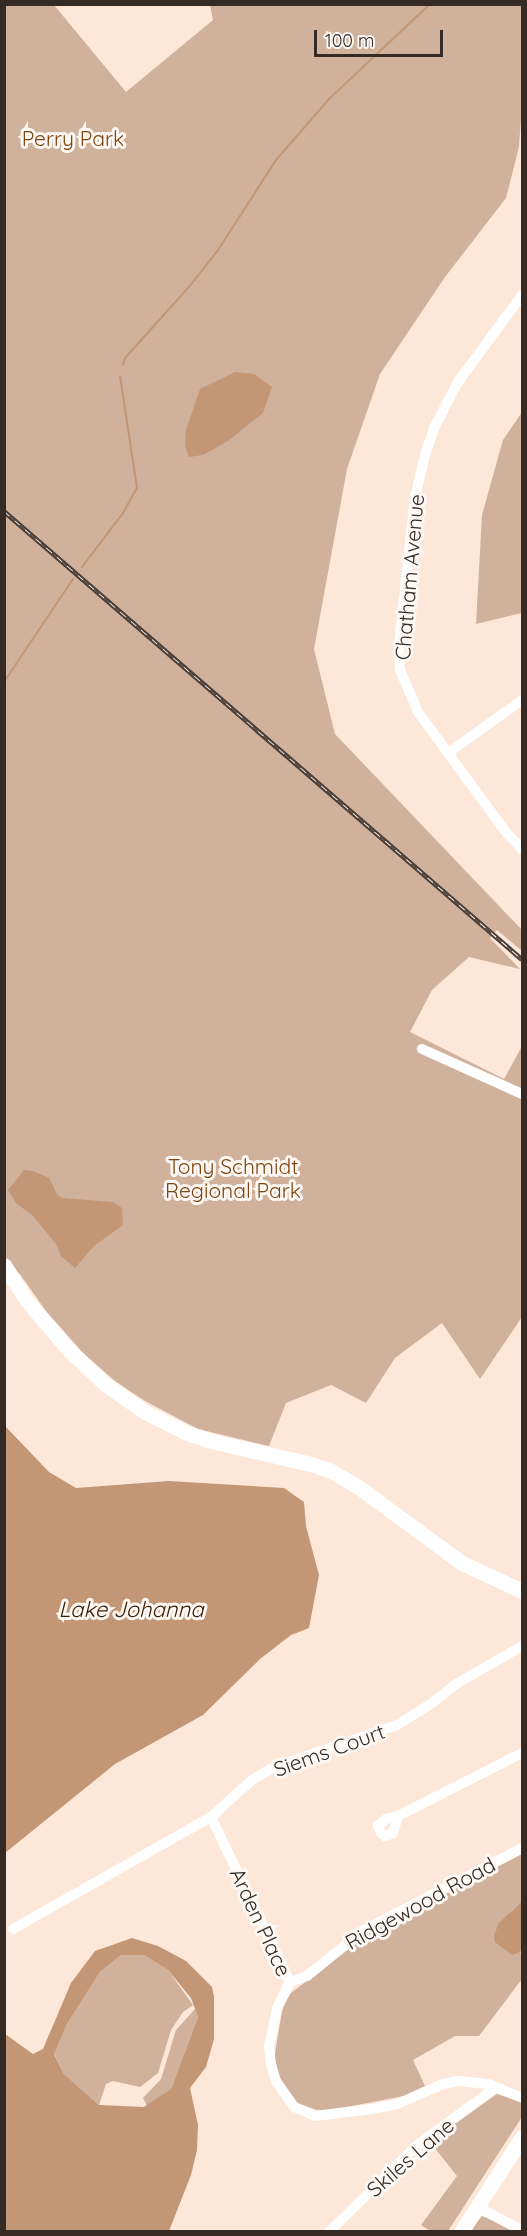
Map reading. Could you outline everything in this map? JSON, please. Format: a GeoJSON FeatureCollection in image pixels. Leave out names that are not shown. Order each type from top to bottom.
{"type":"FeatureCollection","features":[{"type":"Feature","properties":{"kind":"street","name":"Chatham Avenue"},"geometry":{"type":"LineString","coordinates":[[522,295],[458,382],[446,404],[425,455],[415,497],[399,644],[400,670],[418,712],[505,831],[522,849]]}},
{"type":"Feature","properties":{"kind":"street"},"geometry":{"type":"LineString","coordinates":[[448,753],[522,700]]}},
{"type":"Feature","properties":{"kind":"street"},"geometry":{"type":"LineString","coordinates":[[422,1049],[522,1094]]}},
{"type":"Feature","properties":{"kind":"street"},"geometry":{"type":"LineString","coordinates":[[4,1265],[27,1301],[68,1349],[105,1384],[145,1412],[187,1433],[211,1441],[311,1464],[338,1474],[462,1563],[522,1591]]}},
{"type":"Feature","properties":{"kind":"street","name":"Siems Court"},"geometry":{"type":"LineString","coordinates":[[13,1929],[211,1817],[252,1780],[272,1768],[397,1725],[428,1706],[456,1684],[522,1646]]}},
{"type":"Feature","properties":{"kind":"street"},"geometry":{"type":"LineString","coordinates":[[398,1816],[522,1753]]}},
{"type":"Feature","properties":{"kind":"street","name":"Arden Place"},"geometry":{"type":"LineString","coordinates":[[211,1817],[290,1982],[277,2009],[269,2046],[271,2064],[279,2088],[300,2111],[315,2116],[372,2109],[397,2104],[443,2084],[459,2081],[496,2087],[522,2098]]}},
{"type":"Feature","properties":{"kind":"street","name":"Ridgewood Road"},"geometry":{"type":"LineString","coordinates":[[290,1982],[307,1976],[364,1930],[522,1848]]}},
{"type":"Feature","properties":{"kind":"street","name":"Skiles Lane"},"geometry":{"type":"LineString","coordinates":[[329,2232],[416,2146],[496,2087]]}},
{"type":"Feature","properties":{"kind":"street"},"geometry":{"type":"LineString","coordinates":[[461,2232],[522,2138]]}},
{"type":"Feature","properties":{"kind":"street"},"geometry":{"type":"LineString","coordinates":[[477,2207],[522,2230]]}},
{"type":"Feature","properties":{"kind":"green space","name":"Tony Schmidt Regional Park"},"geometry":{"type":"Polygon","coordinates":[[[4,5],[54,5],[126,92],[213,20],[210,5],[522,5],[522,103],[519,147],[506,198],[445,277],[380,374],[347,469],[314,649],[335,734],[522,930],[522,951],[497,930],[490,938],[520,969],[469,957],[432,990],[410,1032],[504,1079],[522,1046],[522,1317],[480,1379],[442,1323],[395,1358],[366,1403],[331,1385],[286,1403],[269,1446],[198,1429],[145,1401],[115,1381],[84,1354],[46,1311],[19,1273],[5,1279],[4,5]]]}},
{"type":"Feature","properties":{"kind":"green space"},"geometry":{"type":"Polygon","coordinates":[[[522,412],[522,613],[476,624],[482,515],[503,440],[522,412]]]}},
{"type":"Feature","properties":{"kind":"green space"},"geometry":{"type":"Polygon","coordinates":[[[522,1854],[522,1901],[511,1911],[520,1953],[522,1951],[522,1979],[479,2036],[455,2036],[413,2060],[425,2086],[404,2096],[331,2110],[317,2110],[295,2102],[279,2076],[274,2059],[283,2006],[291,1993],[372,1931],[522,1854]]]}},
{"type":"Feature","properties":{"kind":"green space"},"geometry":{"type":"Polygon","coordinates":[[[121,1955],[144,1955],[168,1970],[193,2005],[183,2012],[171,2030],[158,2073],[140,2087],[113,2081],[106,2084],[99,2105],[64,2074],[54,2053],[67,2024],[100,1972],[121,1955]]]}},
{"type":"Feature","properties":{"kind":"green space"},"geometry":{"type":"Polygon","coordinates":[[[195,2009],[198,2017],[171,2089],[147,2106],[143,2098],[161,2079],[176,2030],[195,2009]]]}},
{"type":"Feature","properties":{"kind":"green space"},"geometry":{"type":"Polygon","coordinates":[[[497,2094],[521,2102],[522,2117],[448,2231],[430,2231],[421,2225],[457,2176],[430,2142],[497,2094]]]}},
{"type":"Feature","properties":{"kind":"green space"},"geometry":{"type":"Polygon","coordinates":[[[482,2216],[487,2218],[512,2231],[469,2232],[482,2216]]]}},
{"type":"Feature","properties":{"kind":"water"},"geometry":{"type":"Polygon","coordinates":[[[235,372],[254,374],[272,387],[263,413],[228,441],[203,455],[189,457],[185,446],[186,430],[200,389],[235,372]]]}},
{"type":"Feature","properties":{"kind":"water"},"geometry":{"type":"Polygon","coordinates":[[[24,1170],[49,1178],[57,1194],[62,1198],[113,1202],[122,1208],[123,1225],[94,1246],[75,1268],[61,1256],[56,1244],[33,1216],[16,1203],[8,1190],[24,1170]]]}},
{"type":"Feature","properties":{"kind":"water","name":"Lake Johanna"},"geometry":{"type":"Polygon","coordinates":[[[5,1426],[49,1472],[76,1488],[169,1481],[284,1488],[304,1502],[306,1526],[319,1575],[309,1628],[291,1635],[260,1659],[203,1715],[115,1764],[5,1853],[5,1426]]]}},
{"type":"Feature","properties":{"kind":"water"},"geometry":{"type":"Polygon","coordinates":[[[522,1901],[522,1951],[512,1955],[495,1942],[494,1935],[499,1923],[522,1901]]]}},
{"type":"Feature","properties":{"kind":"water"},"geometry":{"type":"Polygon","coordinates":[[[132,1938],[158,1946],[186,1961],[212,1987],[214,2039],[206,2067],[190,2088],[198,2125],[197,2150],[191,2175],[169,2231],[5,2231],[5,2034],[33,2054],[43,2049],[71,1983],[95,1951],[132,1938]],[[121,1955],[100,1972],[67,2024],[54,2054],[64,2074],[99,2105],[144,2107],[171,2089],[198,2017],[191,1998],[168,1970],[144,1955],[121,1955]]]}},
{"type":"Feature","properties":{"kind":"waterway"},"geometry":{"type":"LineString","coordinates":[[123,365],[125,358],[189,287],[218,250],[276,160],[329,99],[430,4]]}},
{"type":"Feature","properties":{"kind":"waterway"},"geometry":{"type":"LineString","coordinates":[[82,567],[123,513],[137,488],[120,376]]}},
{"type":"Feature","properties":{"kind":"waterway"},"geometry":{"type":"LineString","coordinates":[[4,682],[73,579]]}},
{"type":"Feature","properties":{"kind":"railway"},"geometry":{"type":"LineString","coordinates":[[4,511],[522,959]]}},
{"type":"Feature","properties":{"kind":"park label","name":"Perry Park"},"geometry":{"type":"Point","coordinates":[73,138]}}]}
